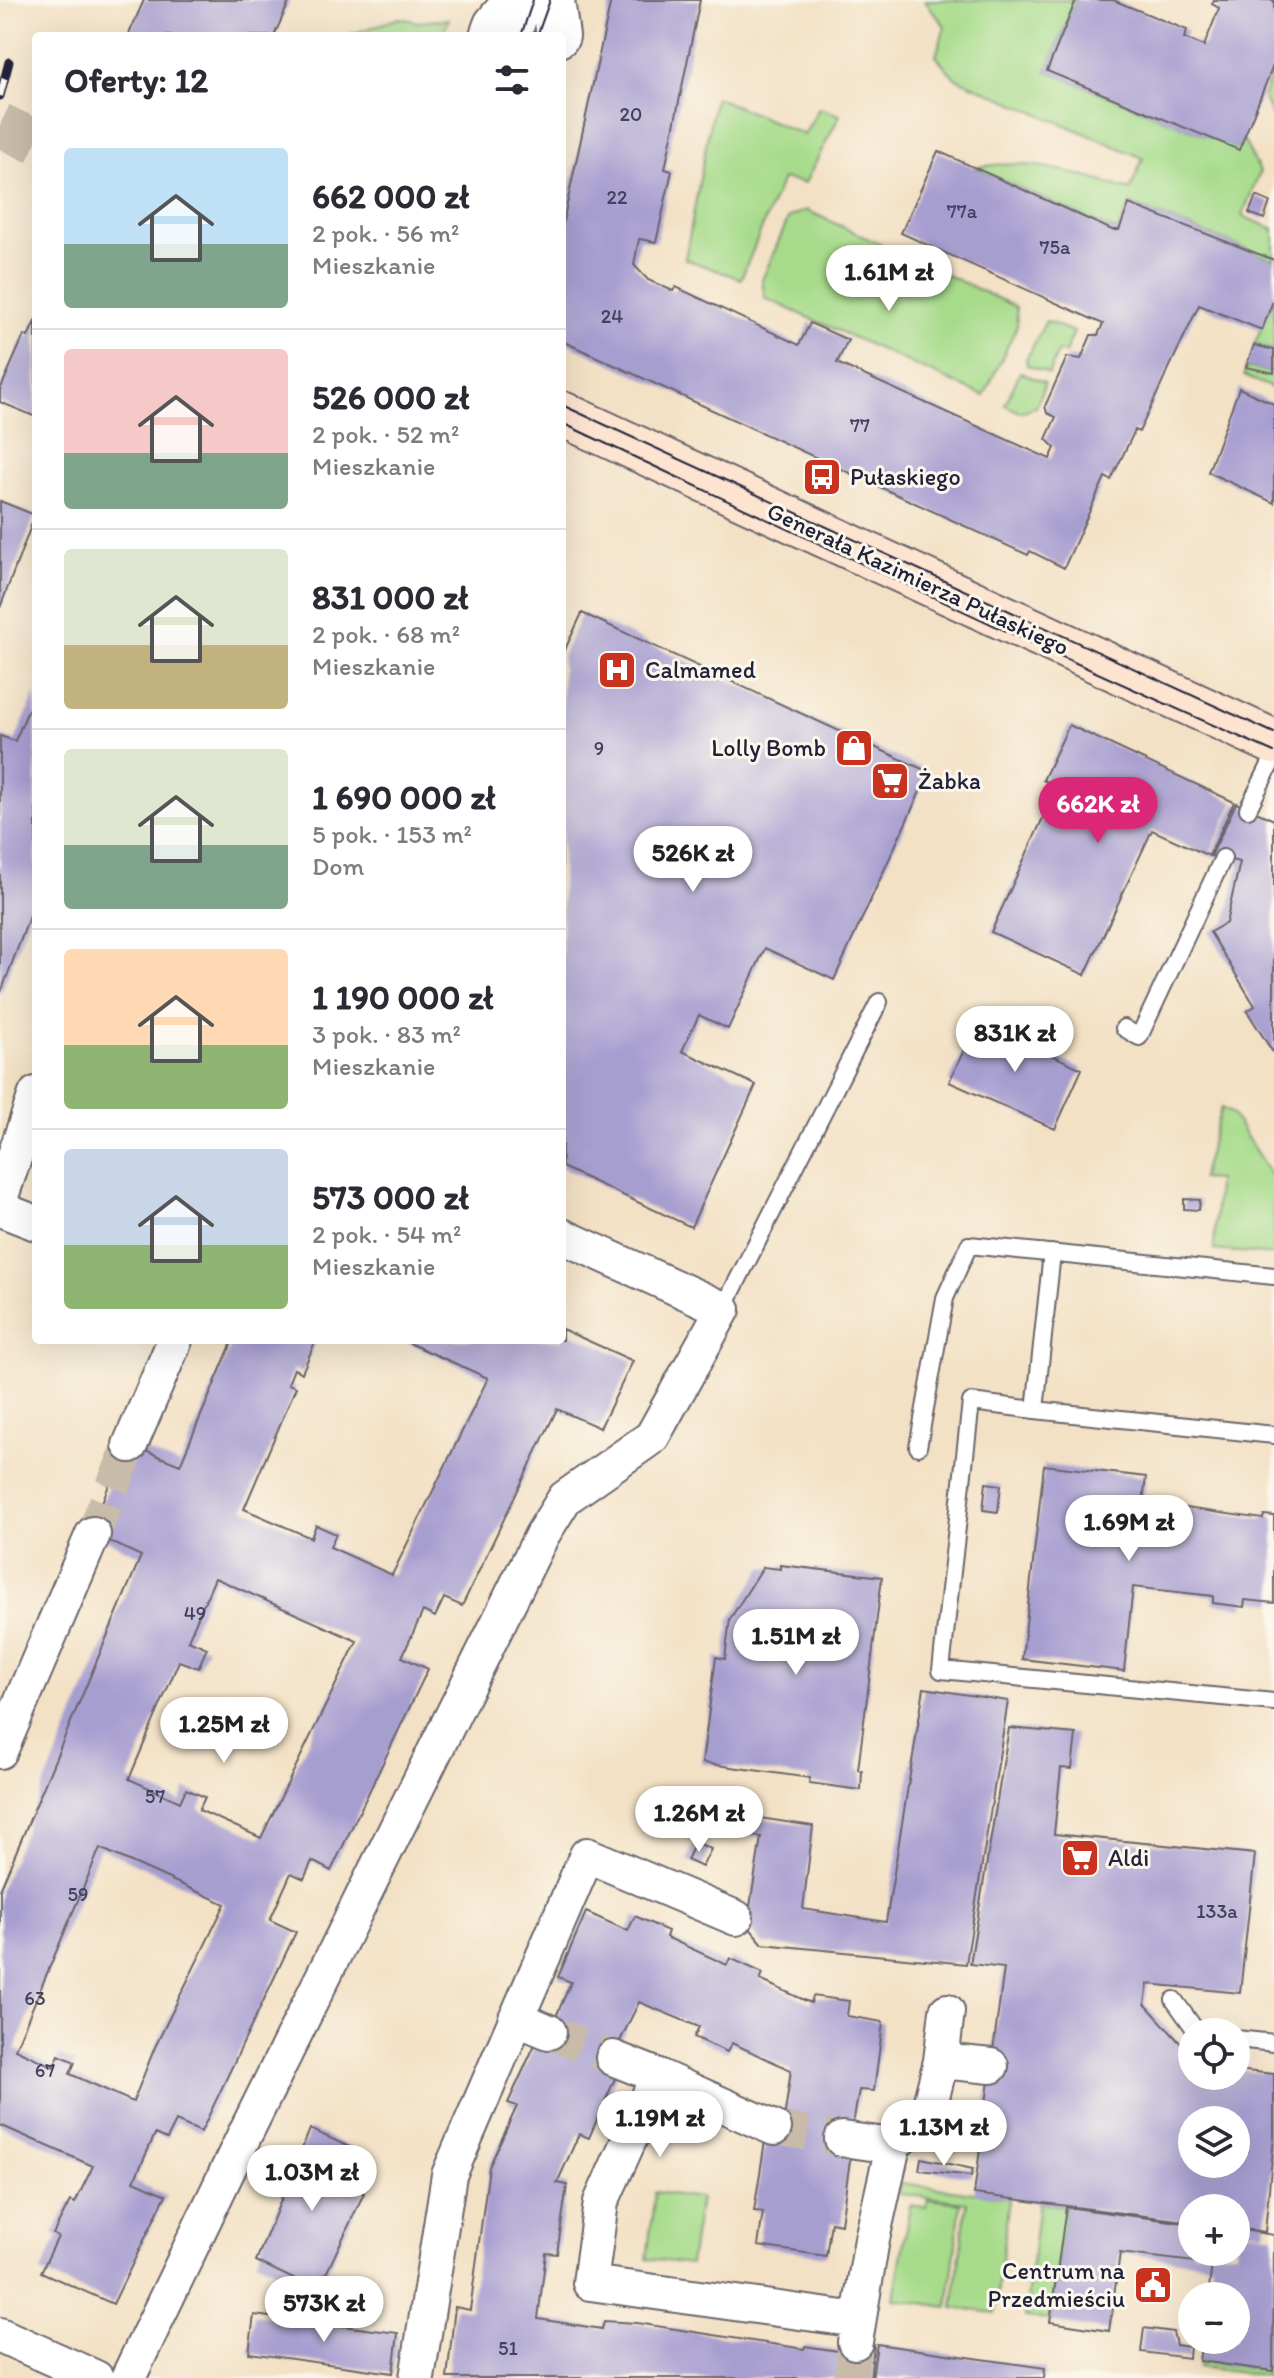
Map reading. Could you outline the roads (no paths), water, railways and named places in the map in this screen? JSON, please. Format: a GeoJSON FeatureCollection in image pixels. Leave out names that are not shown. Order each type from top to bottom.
{"type":"FeatureCollection","features":[{"type":"Feature","properties":{"kind":"main road","name":"Generała Kazimierza Pułaskiego"},"geometry":{"type":"LineString","coordinates":[[566,416],[1274,742]]}},
{"type":"Feature","properties":{"kind":"street"},"geometry":{"type":"LineString","coordinates":[[492,32],[516,0]]}},
{"type":"Feature","properties":{"kind":"street"},"geometry":{"type":"LineString","coordinates":[[553,0],[557,32]]}},
{"type":"Feature","properties":{"kind":"street"},"geometry":{"type":"LineString","coordinates":[[0,1199],[32,1106]]}},
{"type":"Feature","properties":{"kind":"street"},"geometry":{"type":"LineString","coordinates":[[0,1209],[32,1221]]}},
{"type":"Feature","properties":{"kind":"street"},"geometry":{"type":"LineString","coordinates":[[128,2378],[246,2132],[542,1535],[565,1498],[652,1437],[723,1309],[566,1238]]}},
{"type":"Feature","properties":{"kind":"street"},"geometry":{"type":"LineString","coordinates":[[130,1445],[173,1344]]}},
{"type":"Feature","properties":{"kind":"street"},"geometry":{"type":"LineString","coordinates":[[0,1751],[93,1534]]}},
{"type":"Feature","properties":{"kind":"street"},"geometry":{"type":"LineString","coordinates":[[417,2378],[449,2175],[587,1855],[736,1918]]}},
{"type":"Feature","properties":{"kind":"street"},"geometry":{"type":"LineString","coordinates":[[658,2076],[601,2202],[590,2283],[857,2331],[893,2146],[929,2109],[941,2061],[947,2011]]}},
{"type":"Feature","properties":{"kind":"street"},"geometry":{"type":"LineString","coordinates":[[516,2018],[549,2032]]}},
{"type":"Feature","properties":{"kind":"street"},"geometry":{"type":"LineString","coordinates":[[613,2058],[774,2128]]}},
{"type":"Feature","properties":{"kind":"street"},"geometry":{"type":"LineString","coordinates":[[941,2061],[991,2066]]}},
{"type":"Feature","properties":{"kind":"street"},"geometry":{"type":"LineString","coordinates":[[842,2139],[893,2146]]}},
{"type":"Feature","properties":{"kind":"street"},"geometry":{"type":"LineString","coordinates":[[0,2335],[96,2378]]}},
{"type":"Feature","properties":{"kind":"lane"},"geometry":{"type":"LineString","coordinates":[[524,32],[534,0]]}},
{"type":"Feature","properties":{"kind":"lane"},"geometry":{"type":"LineString","coordinates":[[1248,809],[1274,757]]}},
{"type":"Feature","properties":{"kind":"lane"},"geometry":{"type":"LineString","coordinates":[[1124,1028],[1139,1037],[1223,858]]}},
{"type":"Feature","properties":{"kind":"lane"},"geometry":{"type":"LineString","coordinates":[[723,1309],[879,1002]]}},
{"type":"Feature","properties":{"kind":"lane"},"geometry":{"type":"LineString","coordinates":[[918,1447],[945,1298],[969,1245],[1274,1276]]}},
{"type":"Feature","properties":{"kind":"lane"},"geometry":{"type":"LineString","coordinates":[[1035,1410],[1052,1253]]}},
{"type":"Feature","properties":{"kind":"lane"},"geometry":{"type":"LineString","coordinates":[[1274,1435],[971,1402],[941,1670],[1274,1702]]}},
{"type":"Feature","properties":{"kind":"lane"},"geometry":{"type":"LineString","coordinates":[[1174,2000],[1187,2018]]}},
{"type":"Feature","properties":{"kind":"lane"},"geometry":{"type":"LineString","coordinates":[[1250,2040],[1274,2043]]}},
{"type":"Feature","properties":{"kind":"tunnel"},"geometry":{"type":"LineString","coordinates":[[0,125],[32,140]]}},
{"type":"Feature","properties":{"kind":"tunnel"},"geometry":{"type":"LineString","coordinates":[[93,1534],[130,1445]]}},
{"type":"Feature","properties":{"kind":"tunnel"},"geometry":{"type":"LineString","coordinates":[[549,2032],[613,2058]]}},
{"type":"Feature","properties":{"kind":"tunnel"},"geometry":{"type":"LineString","coordinates":[[774,2128],[842,2139]]}},
{"type":"Feature","properties":{"kind":"tunnel"},"geometry":{"type":"LineString","coordinates":[[851,2378],[855,2342]]}},
{"type":"Feature","properties":{"kind":"tram line"},"geometry":{"type":"LineString","coordinates":[[522,32],[533,0]]}},
{"type":"Feature","properties":{"kind":"tram line"},"geometry":{"type":"LineString","coordinates":[[538,32],[550,0]]}},
{"type":"Feature","properties":{"kind":"tram line"},"geometry":{"type":"LineString","coordinates":[[566,407],[1274,733]]}},
{"type":"Feature","properties":{"kind":"tram line"},"geometry":{"type":"LineString","coordinates":[[566,425],[1006,631],[1274,752]]}},
{"type":"Feature","properties":{"kind":"railway"},"geometry":{"type":"LineString","coordinates":[[0,96],[9,62]]}},
{"type":"Feature","properties":{"kind":"place","name":"Pułaskiego"},"geometry":{"type":"Point","coordinates":[822,477]}},
{"type":"Feature","properties":{"kind":"place","name":"Calmamed"},"geometry":{"type":"Point","coordinates":[617,670]}},
{"type":"Feature","properties":{"kind":"place","name":"Lolly Bomb"},"geometry":{"type":"Point","coordinates":[854,748]}},
{"type":"Feature","properties":{"kind":"place","name":"Żabka"},"geometry":{"type":"Point","coordinates":[890,781]}},
{"type":"Feature","properties":{"kind":"place","name":"Aldi"},"geometry":{"type":"Point","coordinates":[1080,1858]}},
{"type":"Feature","properties":{"kind":"place","name":"Centrum na Przedmieściu"},"geometry":{"type":"Point","coordinates":[1153,2285]}}]}
